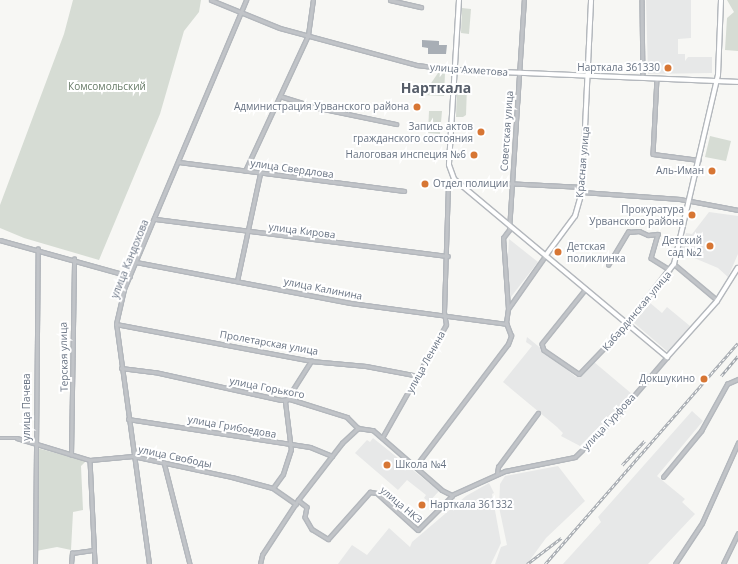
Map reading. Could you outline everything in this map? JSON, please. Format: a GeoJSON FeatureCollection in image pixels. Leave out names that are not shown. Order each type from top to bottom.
{"type":"FeatureCollection","features":[{"type":"Feature","properties":{"kind":"street","name":"улица Ахметова"},"geometry":{"type":"LineString","coordinates":[[211,0],[241,13],[308,35],[416,65],[455,70],[738,82]]}},
{"type":"Feature","properties":{"kind":"street","name":"улица Кандохова"},"geometry":{"type":"LineString","coordinates":[[149,564],[116,324],[130,276],[246,0]]}},
{"type":"Feature","properties":{"kind":"street"},"geometry":{"type":"LineString","coordinates":[[245,171],[308,35],[313,0]]}},
{"type":"Feature","properties":{"kind":"street"},"geometry":{"type":"LineString","coordinates":[[390,0],[420,7]]}},
{"type":"Feature","properties":{"kind":"street"},"geometry":{"type":"LineString","coordinates":[[459,0],[450,173],[509,225],[667,357]]}},
{"type":"Feature","properties":{"kind":"street","name":"Советская улица"},"geometry":{"type":"LineString","coordinates":[[508,309],[503,238],[509,225],[524,0]]}},
{"type":"Feature","properties":{"kind":"street","name":"Красная улица"},"geometry":{"type":"LineString","coordinates":[[416,467],[508,344],[511,334],[506,324],[508,309],[575,216],[582,190],[589,75],[591,0]]}},
{"type":"Feature","properties":{"kind":"street"},"geometry":{"type":"LineString","coordinates":[[642,0],[643,77]]}},
{"type":"Feature","properties":{"kind":"street","name":"Кабардинская улица"},"geometry":{"type":"LineString","coordinates":[[587,289],[543,343],[544,350],[579,374],[628,323],[671,271],[674,264],[716,81],[721,0]]}},
{"type":"Feature","properties":{"kind":"street"},"geometry":{"type":"LineString","coordinates":[[657,78],[652,154],[699,160]]}},
{"type":"Feature","properties":{"kind":"street"},"geometry":{"type":"LineString","coordinates":[[280,96],[319,108],[396,124]]}},
{"type":"Feature","properties":{"kind":"street","name":"улица Свердлова"},"geometry":{"type":"LineString","coordinates":[[179,162],[260,174],[404,191]]}},
{"type":"Feature","properties":{"kind":"street"},"geometry":{"type":"LineString","coordinates":[[237,281],[246,232],[260,174]]}},
{"type":"Feature","properties":{"kind":"street"},"geometry":{"type":"LineString","coordinates":[[484,182],[689,200],[738,210]]}},
{"type":"Feature","properties":{"kind":"street","name":"улица Ленина"},"geometry":{"type":"LineString","coordinates":[[382,438],[442,335],[446,318],[448,185]]}},
{"type":"Feature","properties":{"kind":"street","name":"улица Кирова"},"geometry":{"type":"LineString","coordinates":[[155,219],[246,232],[448,256]]}},
{"type":"Feature","properties":{"kind":"street"},"geometry":{"type":"LineString","coordinates":[[608,265],[628,232],[639,231],[648,235],[658,234],[651,258],[671,271]]}},
{"type":"Feature","properties":{"kind":"street"},"geometry":{"type":"LineString","coordinates":[[0,240],[38,249],[130,276]]}},
{"type":"Feature","properties":{"kind":"street","name":"улица Пачева"},"geometry":{"type":"LineString","coordinates":[[35,564],[38,249]]}},
{"type":"Feature","properties":{"kind":"street","name":"Терская улица"},"geometry":{"type":"LineString","coordinates":[[71,455],[74,259]]}},
{"type":"Feature","properties":{"kind":"street","name":"улица Калинина"},"geometry":{"type":"LineString","coordinates":[[136,262],[446,318],[506,324]]}},
{"type":"Feature","properties":{"kind":"street"},"geometry":{"type":"LineString","coordinates":[[674,264],[718,300]]}},
{"type":"Feature","properties":{"kind":"street","name":"улица Гурфова"},"geometry":{"type":"LineString","coordinates":[[452,495],[497,474],[564,461],[578,454],[718,300],[738,268]]}},
{"type":"Feature","properties":{"kind":"street","name":"Пролетарская улица"},"geometry":{"type":"LineString","coordinates":[[116,324],[311,360],[366,366],[419,376]]}},
{"type":"Feature","properties":{"kind":"street"},"geometry":{"type":"LineString","coordinates":[[273,488],[288,462],[290,445],[284,415],[286,399],[311,360]]}},
{"type":"Feature","properties":{"kind":"street","name":"улица Горького"},"geometry":{"type":"LineString","coordinates":[[121,368],[155,372],[281,400],[286,399],[347,417],[358,428],[373,430],[416,467],[452,495]]}},
{"type":"Feature","properties":{"kind":"street"},"geometry":{"type":"LineString","coordinates":[[663,477],[701,431],[727,384],[738,379]]}},
{"type":"Feature","properties":{"kind":"street"},"geometry":{"type":"LineString","coordinates":[[497,474],[504,457],[538,413]]}},
{"type":"Feature","properties":{"kind":"street","name":"улица Грибоедова"},"geometry":{"type":"LineString","coordinates":[[128,419],[310,447],[332,456]]}},
{"type":"Feature","properties":{"kind":"street"},"geometry":{"type":"LineString","coordinates":[[260,564],[262,555],[298,500],[332,456],[358,428]]}},
{"type":"Feature","properties":{"kind":"street","name":"улица Свободы"},"geometry":{"type":"LineString","coordinates":[[0,438],[11,437],[90,460],[134,456],[164,462],[273,488],[296,504]]}},
{"type":"Feature","properties":{"kind":"street"},"geometry":{"type":"LineString","coordinates":[[674,564],[702,523],[738,443]]}},
{"type":"Feature","properties":{"kind":"street"},"geometry":{"type":"LineString","coordinates":[[90,460],[95,564]]}},
{"type":"Feature","properties":{"kind":"street"},"geometry":{"type":"LineString","coordinates":[[164,462],[190,564]]}},
{"type":"Feature","properties":{"kind":"street","name":"улица НКЗ"},"geometry":{"type":"LineString","coordinates":[[298,500],[307,506],[305,517],[312,529],[328,540],[370,492],[377,493],[418,530],[452,495]]}},
{"type":"Feature","properties":{"kind":"street"},"geometry":{"type":"LineString","coordinates":[[723,564],[738,533]]}},
{"type":"Feature","properties":{"kind":"street"},"geometry":{"type":"LineString","coordinates":[[71,564],[72,553],[94,550]]}},
{"type":"Feature","properties":{"kind":"shaded area"},"geometry":{"type":"Polygon","coordinates":[[[646,0],[691,0],[691,38],[678,39],[678,54],[685,54],[685,61],[688,57],[712,57],[712,73],[648,74],[646,0]]]}},
{"type":"Feature","properties":{"kind":"shaded area","name":"Детский сад №2"},"geometry":{"type":"Polygon","coordinates":[[[709,212],[738,216],[738,254],[728,277],[718,268],[680,252],[686,233],[692,234],[709,212]]]}},
{"type":"Feature","properties":{"kind":"shaded area"},"geometry":{"type":"Polygon","coordinates":[[[509,239],[538,262],[507,302],[506,286],[509,239]]]}},
{"type":"Feature","properties":{"kind":"shaded area"},"geometry":{"type":"Polygon","coordinates":[[[649,302],[662,313],[667,307],[690,326],[668,352],[633,322],[649,302]]]}},
{"type":"Feature","properties":{"kind":"shaded area"},"geometry":{"type":"Polygon","coordinates":[[[527,337],[576,377],[594,362],[632,394],[580,446],[561,436],[563,433],[557,427],[503,382],[532,346],[526,342],[527,337]]]}},
{"type":"Feature","properties":{"kind":"shaded area"},"geometry":{"type":"Polygon","coordinates":[[[692,411],[703,421],[657,476],[685,499],[682,502],[695,514],[648,564],[563,564],[601,522],[598,517],[692,411]]]}},
{"type":"Feature","properties":{"kind":"shaded area","name":"Школа №4"},"geometry":{"type":"Polygon","coordinates":[[[373,438],[439,491],[429,502],[424,498],[426,495],[407,480],[398,490],[355,453],[367,440],[370,442],[373,438]]]}},
{"type":"Feature","properties":{"kind":"shaded area"},"geometry":{"type":"Polygon","coordinates":[[[558,466],[585,501],[546,538],[527,564],[495,564],[501,547],[507,545],[499,507],[500,484],[505,476],[558,466]]]}},
{"type":"Feature","properties":{"kind":"shaded area"},"geometry":{"type":"Polygon","coordinates":[[[489,483],[494,493],[492,494],[501,543],[491,564],[338,564],[352,545],[367,555],[389,528],[410,547],[412,542],[466,496],[489,483]]]}},
{"type":"Feature","properties":{"kind":"green space","name":"Комсомольский"},"geometry":{"type":"Polygon","coordinates":[[[73,0],[201,0],[199,12],[184,31],[160,114],[99,260],[24,238],[0,228],[0,205],[64,34],[73,0]]]}},
{"type":"Feature","properties":{"kind":"green space"},"geometry":{"type":"Polygon","coordinates":[[[727,0],[738,0],[738,51],[725,50],[727,18],[734,12],[727,0]]]}},
{"type":"Feature","properties":{"kind":"green space"},"geometry":{"type":"Polygon","coordinates":[[[462,8],[471,9],[469,34],[461,33],[462,8]]]}},
{"type":"Feature","properties":{"kind":"green space"},"geometry":{"type":"Polygon","coordinates":[[[438,73],[445,73],[444,96],[423,95],[438,73]]]}},
{"type":"Feature","properties":{"kind":"green space"},"geometry":{"type":"Polygon","coordinates":[[[457,85],[467,86],[466,115],[463,117],[456,117],[457,85]]]}},
{"type":"Feature","properties":{"kind":"green space"},"geometry":{"type":"Polygon","coordinates":[[[429,111],[442,111],[440,134],[428,133],[429,111]]]}},
{"type":"Feature","properties":{"kind":"green space"},"geometry":{"type":"Polygon","coordinates":[[[710,136],[731,141],[726,161],[705,157],[710,136]]]}},
{"type":"Feature","properties":{"kind":"green space"},"geometry":{"type":"Polygon","coordinates":[[[37,448],[86,461],[81,466],[83,510],[73,512],[71,550],[57,547],[36,551],[37,448]]]}},
{"type":"Feature","properties":{"kind":"building"},"geometry":{"type":"Polygon","coordinates":[[[422,40],[439,41],[439,45],[447,45],[446,54],[428,54],[428,48],[422,47],[422,40]]]}},
{"type":"Feature","properties":{"kind":"railway"},"geometry":{"type":"LineString","coordinates":[[545,564],[738,343]]}},
{"type":"Feature","properties":{"kind":"railway"},"geometry":{"type":"LineString","coordinates":[[721,376],[738,356]]}},
{"type":"Feature","properties":{"kind":"railway"},"geometry":{"type":"LineString","coordinates":[[622,465],[644,441]]}},
{"type":"Feature","properties":{"kind":"railway"},"geometry":{"type":"LineString","coordinates":[[527,564],[561,538]]}},
{"type":"Feature","properties":{"kind":"place","name":"Нарткала 361330"},"geometry":{"type":"Point","coordinates":[668,68]}},
{"type":"Feature","properties":{"kind":"place","name":"Администрация Урванского района"},"geometry":{"type":"Point","coordinates":[417,107]}},
{"type":"Feature","properties":{"kind":"place","name":"Запись актов гражданского состояния"},"geometry":{"type":"Point","coordinates":[481,132]}},
{"type":"Feature","properties":{"kind":"place","name":"Налоговая инспеция №6"},"geometry":{"type":"Point","coordinates":[474,155]}},
{"type":"Feature","properties":{"kind":"place","name":"Аль-Иман"},"geometry":{"type":"Point","coordinates":[712,171]}},
{"type":"Feature","properties":{"kind":"place","name":"Отдел полиции"},"geometry":{"type":"Point","coordinates":[425,184]}},
{"type":"Feature","properties":{"kind":"place","name":"Прокуратура Урванского района"},"geometry":{"type":"Point","coordinates":[692,215]}},
{"type":"Feature","properties":{"kind":"place","name":"Детский сад №2"},"geometry":{"type":"Point","coordinates":[710,246]}},
{"type":"Feature","properties":{"kind":"place","name":"Детская поликлинка"},"geometry":{"type":"Point","coordinates":[558,252]}},
{"type":"Feature","properties":{"kind":"place","name":"Докшукино"},"geometry":{"type":"Point","coordinates":[704,379]}},
{"type":"Feature","properties":{"kind":"place","name":"Школа №4"},"geometry":{"type":"Point","coordinates":[387,465]}},
{"type":"Feature","properties":{"kind":"place","name":"Нарткала 361332"},"geometry":{"type":"Point","coordinates":[422,505]}},
{"type":"Feature","properties":{"kind":"district","name":"Нарткала"},"geometry":{"type":"Point","coordinates":[436,88]}}]}
